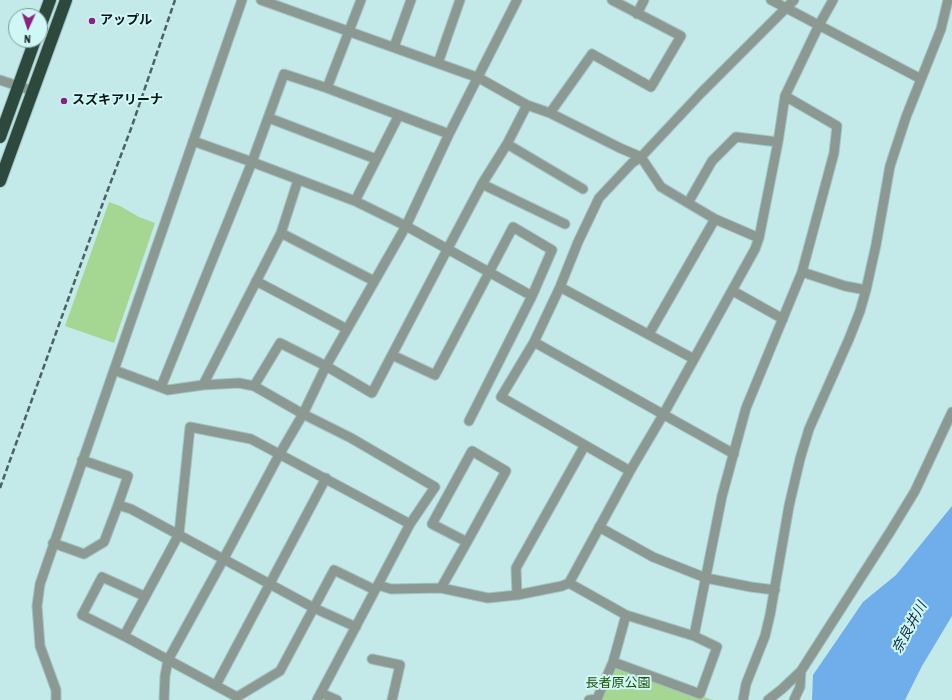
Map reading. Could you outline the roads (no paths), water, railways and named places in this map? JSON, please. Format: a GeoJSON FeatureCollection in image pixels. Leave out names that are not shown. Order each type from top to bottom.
{"type":"FeatureCollection","features":[{"type":"Feature","properties":{"kind":"highway"},"geometry":{"type":"LineString","coordinates":[[0,181],[66,0]]}},
{"type":"Feature","properties":{"kind":"highway"},"geometry":{"type":"LineString","coordinates":[[0,137],[32,48]]}},
{"type":"Feature","properties":{"kind":"street"},"geometry":{"type":"LineString","coordinates":[[56,700],[56,690],[40,646],[37,606],[40,584],[242,0]]}},
{"type":"Feature","properties":{"kind":"street"},"geometry":{"type":"LineString","coordinates":[[261,0],[479,78],[527,105],[550,113],[641,157],[661,188],[715,219],[759,238]]}},
{"type":"Feature","properties":{"kind":"street"},"geometry":{"type":"LineString","coordinates":[[328,88],[361,0]]}},
{"type":"Feature","properties":{"kind":"street"},"geometry":{"type":"LineString","coordinates":[[394,47],[411,0]]}},
{"type":"Feature","properties":{"kind":"street"},"geometry":{"type":"LineString","coordinates":[[438,63],[460,0]]}},
{"type":"Feature","properties":{"kind":"street"},"geometry":{"type":"LineString","coordinates":[[164,700],[165,676],[168,660],[224,560],[279,455],[303,414],[326,366],[406,226],[517,0]]}},
{"type":"Feature","properties":{"kind":"street"},"geometry":{"type":"LineString","coordinates":[[550,113],[592,54],[651,87],[681,36],[612,0]]}},
{"type":"Feature","properties":{"kind":"street"},"geometry":{"type":"LineString","coordinates":[[637,14],[644,0]]}},
{"type":"Feature","properties":{"kind":"street"},"geometry":{"type":"LineString","coordinates":[[771,0],[921,79]]}},
{"type":"Feature","properties":{"kind":"street"},"geometry":{"type":"LineString","coordinates":[[630,471],[501,397],[534,342],[599,198],[794,0]]}},
{"type":"Feature","properties":{"kind":"street"},"geometry":{"type":"LineString","coordinates":[[144,596],[102,577],[82,615],[237,697],[280,671],[334,570],[376,587],[391,589],[441,588],[488,598],[517,595],[562,586],[569,583],[630,471],[733,291],[755,249],[759,238],[778,142],[784,96],[833,0]]}},
{"type":"Feature","properties":{"kind":"street"},"geometry":{"type":"LineString","coordinates":[[743,700],[746,684],[765,636],[790,506],[804,444],[809,429],[850,339],[866,290],[890,166],[921,79],[941,29],[948,0]]}},
{"type":"Feature","properties":{"kind":"street"},"geometry":{"type":"LineString","coordinates":[[161,387],[252,162],[284,74],[328,88],[450,134]]}},
{"type":"Feature","properties":{"kind":"street"},"geometry":{"type":"LineString","coordinates":[[0,80],[33,91]]}},
{"type":"Feature","properties":{"kind":"street"},"geometry":{"type":"LineString","coordinates":[[694,636],[722,496],[746,408],[802,272],[834,153],[837,126],[784,96]]}},
{"type":"Feature","properties":{"kind":"street"},"geometry":{"type":"LineString","coordinates":[[254,386],[280,343],[326,366],[372,393],[482,184],[507,144],[527,105]]}},
{"type":"Feature","properties":{"kind":"street"},"geometry":{"type":"LineString","coordinates":[[355,201],[399,115]]}},
{"type":"Feature","properties":{"kind":"street"},"geometry":{"type":"LineString","coordinates":[[269,118],[376,159]]}},
{"type":"Feature","properties":{"kind":"street"},"geometry":{"type":"LineString","coordinates":[[688,203],[712,161],[736,137],[778,142]]}},
{"type":"Feature","properties":{"kind":"street"},"geometry":{"type":"LineString","coordinates":[[193,141],[355,201],[406,226],[532,296]]}},
{"type":"Feature","properties":{"kind":"street"},"geometry":{"type":"LineString","coordinates":[[507,144],[583,189]]}},
{"type":"Feature","properties":{"kind":"street"},"geometry":{"type":"LineString","coordinates":[[203,385],[281,233],[298,180]]}},
{"type":"Feature","properties":{"kind":"street"},"geometry":{"type":"LineString","coordinates":[[482,184],[565,224]]}},
{"type":"Feature","properties":{"kind":"street"},"geometry":{"type":"LineString","coordinates":[[649,334],[715,219]]}},
{"type":"Feature","properties":{"kind":"street"},"geometry":{"type":"LineString","coordinates":[[392,355],[435,375],[513,227],[552,250],[532,296],[469,421]]}},
{"type":"Feature","properties":{"kind":"street"},"geometry":{"type":"LineString","coordinates":[[281,233],[374,280]]}},
{"type":"Feature","properties":{"kind":"street"},"geometry":{"type":"LineString","coordinates":[[802,272],[845,286],[866,290]]}},
{"type":"Feature","properties":{"kind":"street"},"geometry":{"type":"LineString","coordinates":[[256,280],[347,329]]}},
{"type":"Feature","properties":{"kind":"street"},"geometry":{"type":"LineString","coordinates":[[560,287],[694,359]]}},
{"type":"Feature","properties":{"kind":"street"},"geometry":{"type":"LineString","coordinates":[[733,291],[783,319]]}},
{"type":"Feature","properties":{"kind":"street"},"geometry":{"type":"LineString","coordinates":[[534,342],[734,454]]}},
{"type":"Feature","properties":{"kind":"street"},"geometry":{"type":"LineString","coordinates":[[114,370],[168,390],[203,385],[239,383],[254,386],[303,414],[351,438],[435,487],[410,524],[319,696],[337,700]]}},
{"type":"Feature","properties":{"kind":"street"},"geometry":{"type":"LineString","coordinates":[[768,700],[782,689],[800,671],[890,532],[914,491],[952,412]]}},
{"type":"Feature","properties":{"kind":"street"},"geometry":{"type":"LineString","coordinates":[[124,636],[178,534],[190,427],[251,439],[410,524]]}},
{"type":"Feature","properties":{"kind":"street"},"geometry":{"type":"LineString","coordinates":[[517,595],[516,568],[585,445]]}},
{"type":"Feature","properties":{"kind":"street"},"geometry":{"type":"LineString","coordinates":[[441,588],[467,542],[506,471],[472,451],[432,524],[467,542]]}},
{"type":"Feature","properties":{"kind":"street"},"geometry":{"type":"LineString","coordinates":[[53,543],[84,554],[104,542],[118,505],[128,476],[82,460]]}},
{"type":"Feature","properties":{"kind":"street"},"geometry":{"type":"LineString","coordinates":[[216,685],[326,478]]}},
{"type":"Feature","properties":{"kind":"street"},"geometry":{"type":"LineString","coordinates":[[118,505],[132,509],[314,608],[356,627]]}},
{"type":"Feature","properties":{"kind":"street"},"geometry":{"type":"LineString","coordinates":[[599,527],[653,557],[706,578],[774,590]]}},
{"type":"Feature","properties":{"kind":"street"},"geometry":{"type":"LineString","coordinates":[[569,583],[626,615],[694,636],[717,647],[700,694],[613,662]]}},
{"type":"Feature","properties":{"kind":"street"},"geometry":{"type":"LineString","coordinates":[[589,700],[597,699],[613,662],[626,615]]}},
{"type":"Feature","properties":{"kind":"street"},"geometry":{"type":"LineString","coordinates":[[372,659],[400,665],[392,700]]}},
{"type":"Feature","properties":{"kind":"street"},"geometry":{"type":"LineString","coordinates":[[794,700],[800,687],[800,671]]}},
{"type":"Feature","properties":{"kind":"water","name":"奈良井川"},"geometry":{"type":"Polygon","coordinates":[[[952,506],[952,616],[922,666],[905,700],[812,700],[813,675],[863,602],[896,575],[952,506]]]}},
{"type":"Feature","properties":{"kind":"railway"},"geometry":{"type":"LineString","coordinates":[[0,488],[132,126],[175,0]]}},
{"type":"Feature","properties":{"kind":"place","name":"アップル"},"geometry":{"type":"Point","coordinates":[92,21]}},
{"type":"Feature","properties":{"kind":"place","name":"スズキアリーナ"},"geometry":{"type":"Point","coordinates":[64,101]}},
{"type":"Feature","properties":{"kind":"park label","name":"長者原公園"},"geometry":{"type":"Point","coordinates":[618,684]}}]}
